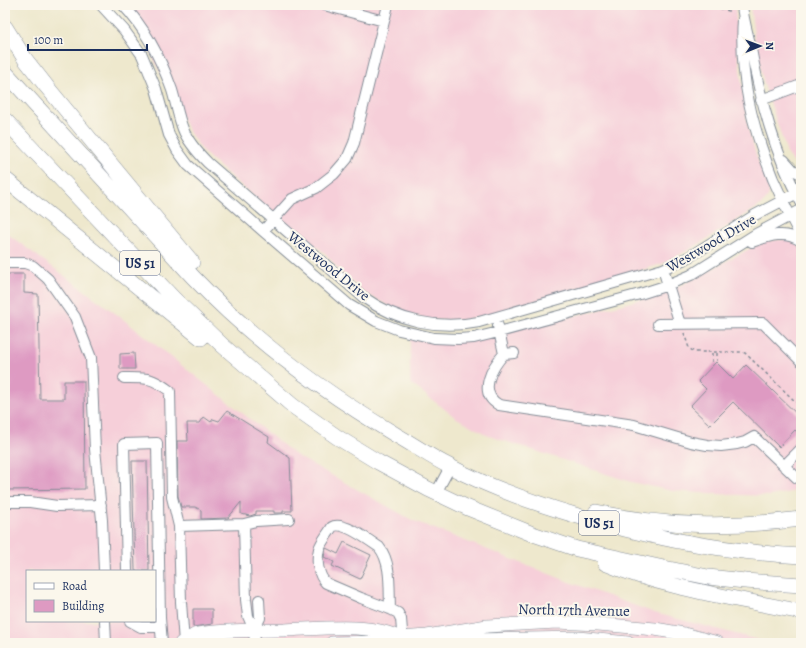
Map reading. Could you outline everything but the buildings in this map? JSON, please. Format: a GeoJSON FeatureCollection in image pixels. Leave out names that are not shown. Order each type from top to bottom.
{"type":"FeatureCollection","features":[{"type":"Feature","properties":{"kind":"highway"},"geometry":{"type":"LineString","coordinates":[[5,27],[47,87],[208,282],[286,361]]}},
{"type":"Feature","properties":{"kind":"highway","name":"US 51"},"geometry":{"type":"LineString","coordinates":[[5,70],[202,286],[247,329],[286,361],[335,397],[411,444],[450,466],[489,485],[536,503],[639,533],[736,551],[801,556]]}},
{"type":"Feature","properties":{"kind":"highway","name":"US 51"},"geometry":{"type":"LineString","coordinates":[[5,120],[192,316],[222,345],[282,398],[349,445],[378,462],[436,494],[507,524],[585,551],[708,576],[751,582],[801,585]]}},
{"type":"Feature","properties":{"kind":"highway"},"geometry":{"type":"LineString","coordinates":[[5,179],[256,383],[282,398]]}},
{"type":"Feature","properties":{"kind":"highway"},"geometry":{"type":"LineString","coordinates":[[411,444],[521,488],[582,508],[615,516],[650,522],[730,526],[801,520]]}},
{"type":"Feature","properties":{"kind":"highway"},"geometry":{"type":"LineString","coordinates":[[585,551],[611,565],[653,579],[801,612]]}},
{"type":"Feature","properties":{"kind":"main road","name":"North 17th Avenue"},"geometry":{"type":"LineString","coordinates":[[332,643],[381,642],[427,636],[469,628],[557,622],[655,629],[693,636],[718,643]]}},
{"type":"Feature","properties":{"kind":"main road","name":"North 17th Avenue"},"geometry":{"type":"LineString","coordinates":[[183,643],[194,635],[255,636],[356,629],[387,632],[401,639]]}},
{"type":"Feature","properties":{"kind":"main road","name":"North 17th Avenue"},"geometry":{"type":"LineString","coordinates":[[427,636],[445,641],[500,641],[578,638],[628,643]]}},
{"type":"Feature","properties":{"kind":"street","name":"Westwood Drive"},"geometry":{"type":"LineString","coordinates":[[123,5],[142,29],[159,58],[172,92],[183,128],[196,150],[208,163],[363,297],[396,315],[422,323],[442,325],[467,324],[496,318],[663,270],[689,257],[734,227],[782,200],[799,195]]}},
{"type":"Feature","properties":{"kind":"street"},"geometry":{"type":"LineString","coordinates":[[324,5],[384,21]]}},
{"type":"Feature","properties":{"kind":"street"},"geometry":{"type":"LineString","coordinates":[[263,231],[292,199],[327,181],[339,170],[347,159],[354,143],[388,5]]}},
{"type":"Feature","properties":{"kind":"street"},"geometry":{"type":"LineString","coordinates":[[742,5],[745,85],[751,115],[759,142],[782,200],[801,236]]}},
{"type":"Feature","properties":{"kind":"street","name":"Westwood Drive"},"geometry":{"type":"LineString","coordinates":[[105,6],[132,40],[146,63],[156,89],[169,135],[181,157],[195,172],[349,305],[383,324],[409,333],[442,338],[469,338],[499,332],[668,285],[697,272],[751,237],[801,210]]}},
{"type":"Feature","properties":{"kind":"street"},"geometry":{"type":"LineString","coordinates":[[743,19],[762,100],[781,157],[799,195]]}},
{"type":"Feature","properties":{"kind":"street"},"geometry":{"type":"LineString","coordinates":[[762,100],[801,85]]}},
{"type":"Feature","properties":{"kind":"street"},"geometry":{"type":"LineString","coordinates":[[781,157],[793,170],[801,174]]}},
{"type":"Feature","properties":{"kind":"street"},"geometry":{"type":"LineString","coordinates":[[737,247],[777,234],[792,236],[801,241]]}},
{"type":"Feature","properties":{"kind":"street"},"geometry":{"type":"LineString","coordinates":[[5,263],[25,263],[33,266],[48,279],[75,317],[91,358],[95,448],[101,505],[104,570]]}},
{"type":"Feature","properties":{"kind":"street"},"geometry":{"type":"LineString","coordinates":[[663,270],[683,328]]}},
{"type":"Feature","properties":{"kind":"street"},"geometry":{"type":"LineString","coordinates":[[496,318],[499,332],[509,353],[493,368],[488,384],[491,397],[499,404],[634,425],[691,442],[707,445],[721,446],[740,444],[754,437],[797,478],[801,478]]}},
{"type":"Feature","properties":{"kind":"street"},"geometry":{"type":"LineString","coordinates":[[658,324],[683,328],[763,323],[801,361]]}},
{"type":"Feature","properties":{"kind":"street"},"geometry":{"type":"LineString","coordinates":[[124,378],[150,378],[170,391],[172,497],[179,526],[183,643]]}},
{"type":"Feature","properties":{"kind":"street"},"geometry":{"type":"LineString","coordinates":[[127,570],[124,444],[156,443],[158,621],[162,643]]}},
{"type":"Feature","properties":{"kind":"street"},"geometry":{"type":"LineString","coordinates":[[784,466],[801,449]]}},
{"type":"Feature","properties":{"kind":"street"},"geometry":{"type":"LineString","coordinates":[[436,494],[450,466]]}},
{"type":"Feature","properties":{"kind":"street"},"geometry":{"type":"LineString","coordinates":[[5,502],[30,502],[57,506],[101,505]]}},
{"type":"Feature","properties":{"kind":"street"},"geometry":{"type":"LineString","coordinates":[[179,526],[244,524],[256,521],[289,519]]}},
{"type":"Feature","properties":{"kind":"street"},"geometry":{"type":"LineString","coordinates":[[244,524],[246,600],[248,616],[255,636]]}},
{"type":"Feature","properties":{"kind":"street"},"geometry":{"type":"LineString","coordinates":[[390,609],[388,570],[383,551],[380,546],[349,529],[340,526],[332,527],[319,548],[318,562],[322,579],[326,583],[398,613],[400,617],[401,639]]}},
{"type":"Feature","properties":{"kind":"street"},"geometry":{"type":"LineString","coordinates":[[255,636],[260,618],[259,600]]}},
{"type":"Feature","properties":{"kind":"street"},"geometry":{"type":"LineString","coordinates":[[105,622],[106,643]]}},
{"type":"Feature","properties":{"kind":"street"},"geometry":{"type":"LineString","coordinates":[[134,622],[141,627],[155,622]]}},
{"type":"Feature","properties":{"kind":"street"},"geometry":{"type":"LineString","coordinates":[[500,625],[500,641]]}},
{"type":"Feature","properties":{"kind":"street"},"geometry":{"type":"LineString","coordinates":[[681,643],[693,636]]}},
{"type":"Feature","properties":{"kind":"path"},"geometry":{"type":"LineString","coordinates":[[709,5],[732,12]]}},
{"type":"Feature","properties":{"kind":"path"},"geometry":{"type":"LineString","coordinates":[[683,328],[688,348],[692,351],[698,353],[745,353],[801,406]]}},
{"type":"Feature","properties":{"kind":"path"},"geometry":{"type":"LineString","coordinates":[[712,352],[712,363]]}},
{"type":"Feature","properties":{"kind":"path"},"geometry":{"type":"LineString","coordinates":[[717,352],[717,361]]}},
{"type":"Feature","properties":{"kind":"shaded area"},"geometry":{"type":"Polygon","coordinates":[[[128,5],[735,5],[738,54],[748,128],[757,158],[769,188],[769,194],[761,205],[694,247],[662,264],[493,314],[463,320],[429,320],[398,311],[365,293],[339,270],[326,254],[260,202],[204,153],[189,132],[128,5]]]}},
{"type":"Feature","properties":{"kind":"shaded area"},"geometry":{"type":"Polygon","coordinates":[[[750,5],[801,5],[801,168],[788,156],[764,84],[755,43],[750,5]]]}},
{"type":"Feature","properties":{"kind":"shaded area"},"geometry":{"type":"Polygon","coordinates":[[[5,232],[119,316],[297,456],[412,520],[572,583],[655,613],[770,643],[5,643],[5,232]]]}},
{"type":"Feature","properties":{"kind":"shaded area"},"geometry":{"type":"Polygon","coordinates":[[[788,239],[801,248],[801,490],[769,496],[716,494],[673,491],[631,482],[489,436],[455,417],[410,383],[410,338],[429,341],[565,318],[620,305],[652,296],[684,284],[764,241],[788,239]]]}}]}
